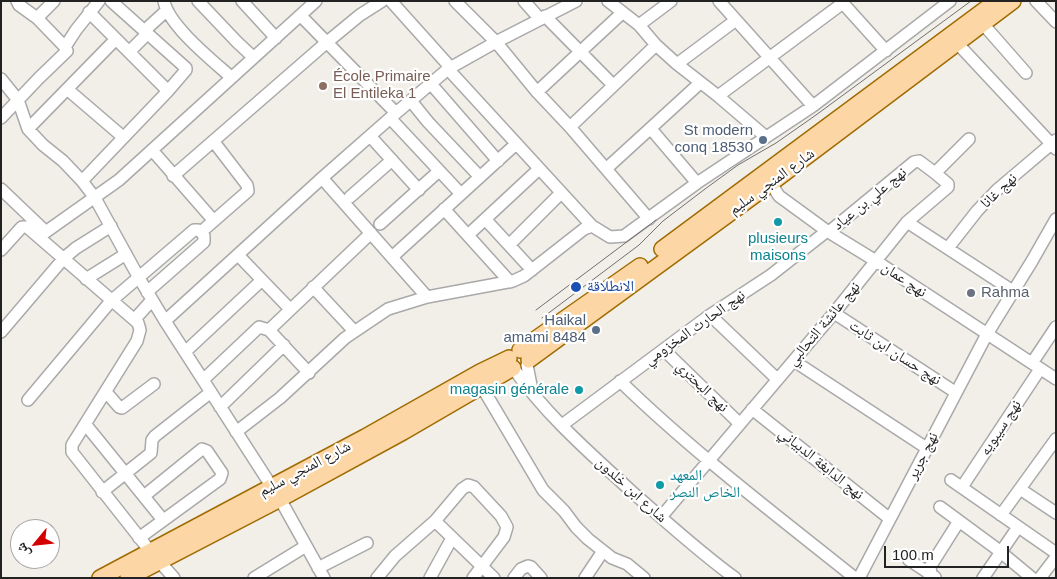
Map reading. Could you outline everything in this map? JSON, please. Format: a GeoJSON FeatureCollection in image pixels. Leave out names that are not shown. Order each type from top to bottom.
{"type":"FeatureCollection","features":[{"type":"Feature","properties":{"kind":"main road","name":"شارع المنجي سليم"},"geometry":{"type":"LineString","coordinates":[[773,174],[996,1]]}},
{"type":"Feature","properties":{"kind":"main road","name":"شارع المنجي سليم"},"geometry":{"type":"LineString","coordinates":[[100,578],[154,556],[482,387],[519,362],[773,174],[1013,1]]}},
{"type":"Feature","properties":{"kind":"main road","name":"شارع المنجي سليم"},"geometry":{"type":"LineString","coordinates":[[276,493],[480,372],[519,362]]}},
{"type":"Feature","properties":{"kind":"main road","name":"شارع المنجي سليم"},"geometry":{"type":"LineString","coordinates":[[128,578],[154,556]]}},
{"type":"Feature","properties":{"kind":"street"},"geometry":{"type":"LineString","coordinates":[[37,18],[54,1]]}},
{"type":"Feature","properties":{"kind":"street"},"geometry":{"type":"LineString","coordinates":[[65,47],[89,12],[99,1]]}},
{"type":"Feature","properties":{"kind":"street"},"geometry":{"type":"LineString","coordinates":[[82,181],[186,70],[111,1]]}},
{"type":"Feature","properties":{"kind":"street"},"geometry":{"type":"LineString","coordinates":[[198,1],[253,57]]}},
{"type":"Feature","properties":{"kind":"street"},"geometry":{"type":"LineString","coordinates":[[242,1],[276,38]]}},
{"type":"Feature","properties":{"kind":"street"},"geometry":{"type":"LineString","coordinates":[[43,234],[119,180],[316,1]]}},
{"type":"Feature","properties":{"kind":"street"},"geometry":{"type":"LineString","coordinates":[[173,176],[326,43],[360,15],[382,1]]}},
{"type":"Feature","properties":{"kind":"street"},"geometry":{"type":"LineString","coordinates":[[391,1],[516,144],[592,226],[610,237],[616,238],[624,236],[697,183],[813,106],[886,51],[942,3]]}},
{"type":"Feature","properties":{"kind":"street"},"geometry":{"type":"LineString","coordinates":[[455,1],[496,42],[537,92],[607,168],[649,218]]}},
{"type":"Feature","properties":{"kind":"street"},"geometry":{"type":"LineString","coordinates":[[524,1],[614,86]]}},
{"type":"Feature","properties":{"kind":"street"},"geometry":{"type":"LineString","coordinates":[[165,321],[393,115],[450,69],[496,42],[576,1]]}},
{"type":"Feature","properties":{"kind":"street"},"geometry":{"type":"LineString","coordinates":[[608,1],[639,25],[656,45],[677,64],[766,137]]}},
{"type":"Feature","properties":{"kind":"street"},"geometry":{"type":"LineString","coordinates":[[639,25],[671,1]]}},
{"type":"Feature","properties":{"kind":"street"},"geometry":{"type":"LineString","coordinates":[[719,1],[813,106]]}},
{"type":"Feature","properties":{"kind":"street"},"geometry":{"type":"LineString","coordinates":[[1036,1],[1056,22]]}},
{"type":"Feature","properties":{"kind":"street"},"geometry":{"type":"LineString","coordinates":[[1,118],[67,51],[37,18],[17,2]]}},
{"type":"Feature","properties":{"kind":"street"},"geometry":{"type":"LineString","coordinates":[[718,96],[842,2],[886,51]]}},
{"type":"Feature","properties":{"kind":"street"},"geometry":{"type":"LineString","coordinates":[[130,52],[146,32],[163,4],[207,56],[231,77]]}},
{"type":"Feature","properties":{"kind":"street"},"geometry":{"type":"LineString","coordinates":[[89,12],[168,91]]}},
{"type":"Feature","properties":{"kind":"street"},"geometry":{"type":"LineString","coordinates":[[537,92],[622,13]]}},
{"type":"Feature","properties":{"kind":"street"},"geometry":{"type":"LineString","coordinates":[[301,16],[393,115],[439,171],[461,194]]}},
{"type":"Feature","properties":{"kind":"street"},"geometry":{"type":"LineString","coordinates":[[677,64],[736,20]]}},
{"type":"Feature","properties":{"kind":"street"},"geometry":{"type":"LineString","coordinates":[[983,24],[1026,73]]}},
{"type":"Feature","properties":{"kind":"street"},"geometry":{"type":"LineString","coordinates":[[28,129],[116,39]]}},
{"type":"Feature","properties":{"kind":"street"},"geometry":{"type":"LineString","coordinates":[[957,43],[1054,144]]}},
{"type":"Feature","properties":{"kind":"street"},"geometry":{"type":"LineString","coordinates":[[570,127],[656,45]]}},
{"type":"Feature","properties":{"kind":"street"},"geometry":{"type":"LineString","coordinates":[[1,78],[18,100],[28,129],[43,145],[63,161],[95,198],[112,226],[138,278],[276,493],[321,573],[367,543]]}},
{"type":"Feature","properties":{"kind":"street"},"geometry":{"type":"LineString","coordinates":[[607,168],[700,83]]}},
{"type":"Feature","properties":{"kind":"street"},"geometry":{"type":"LineString","coordinates":[[431,84],[498,161]]}},
{"type":"Feature","properties":{"kind":"street"},"geometry":{"type":"LineString","coordinates":[[67,89],[123,137]]}},
{"type":"Feature","properties":{"kind":"street"},"geometry":{"type":"LineString","coordinates":[[411,101],[428,122],[480,177]]}},
{"type":"Feature","properties":{"kind":"street"},"geometry":{"type":"LineString","coordinates":[[651,128],[697,183]]}},
{"type":"Feature","properties":{"kind":"street"},"geometry":{"type":"LineString","coordinates":[[370,136],[419,190]]}},
{"type":"Feature","properties":{"kind":"street"},"geometry":{"type":"LineString","coordinates":[[935,173],[969,139]]}},
{"type":"Feature","properties":{"kind":"street"},"geometry":{"type":"LineString","coordinates":[[201,232],[246,193],[248,188],[214,142]]}},
{"type":"Feature","properties":{"kind":"street"},"geometry":{"type":"LineString","coordinates":[[392,256],[516,144]]}},
{"type":"Feature","properties":{"kind":"street","name":"نهج غانا"},"geometry":{"type":"LineString","coordinates":[[948,248],[977,211],[997,190],[1054,144]]}},
{"type":"Feature","properties":{"kind":"street"},"geometry":{"type":"LineString","coordinates":[[152,150],[214,221]]}},
{"type":"Feature","properties":{"kind":"street"},"geometry":{"type":"LineString","coordinates":[[350,196],[392,160]]}},
{"type":"Feature","properties":{"kind":"street","name":"نهج علي بن عياد"},"geometry":{"type":"LineString","coordinates":[[828,232],[914,162],[919,161],[935,173]]}},
{"type":"Feature","properties":{"kind":"street"},"geometry":{"type":"LineString","coordinates":[[468,236],[539,169]]}},
{"type":"Feature","properties":{"kind":"street"},"geometry":{"type":"LineString","coordinates":[[380,224],[439,171]]}},
{"type":"Feature","properties":{"kind":"street","name":"نهج عائشة التحالبي"},"geometry":{"type":"LineString","coordinates":[[660,517],[794,361],[907,222],[948,187],[948,184],[935,173]]}},
{"type":"Feature","properties":{"kind":"street","name":"نهج عمان"},"geometry":{"type":"LineString","coordinates":[[773,174],[774,188],[779,196],[828,232],[1056,378]]}},
{"type":"Feature","properties":{"kind":"street"},"geometry":{"type":"LineString","coordinates":[[322,178],[427,297]]}},
{"type":"Feature","properties":{"kind":"street"},"geometry":{"type":"LineString","coordinates":[[1,189],[64,258],[111,301],[135,319],[138,324],[140,335],[72,445],[72,452],[139,538],[174,578]]}},
{"type":"Feature","properties":{"kind":"street"},"geometry":{"type":"LineString","coordinates":[[509,245],[561,193]]}},
{"type":"Feature","properties":{"kind":"street"},"geometry":{"type":"LineString","coordinates":[[444,209],[510,282]]}},
{"type":"Feature","properties":{"kind":"street"},"geometry":{"type":"LineString","coordinates":[[485,219],[532,270]]}},
{"type":"Feature","properties":{"kind":"street","name":"نهج جرير"},"geometry":{"type":"LineString","coordinates":[[859,578],[928,449],[955,392],[986,334],[1056,219]]}},
{"type":"Feature","properties":{"kind":"street"},"geometry":{"type":"LineString","coordinates":[[907,222],[1013,291]]}},
{"type":"Feature","properties":{"kind":"street"},"geometry":{"type":"LineString","coordinates":[[1,332],[64,258],[76,248],[112,226]]}},
{"type":"Feature","properties":{"kind":"street"},"geometry":{"type":"LineString","coordinates":[[236,432],[280,398],[354,331],[388,309],[427,297],[510,282],[524,276],[584,228],[592,226]]}},
{"type":"Feature","properties":{"kind":"street"},"geometry":{"type":"LineString","coordinates":[[1,250],[22,227],[27,227],[43,234]]}},
{"type":"Feature","properties":{"kind":"street"},"geometry":{"type":"LineString","coordinates":[[28,400],[111,301],[194,230],[201,232],[205,239],[204,242],[150,296],[135,319]]}},
{"type":"Feature","properties":{"kind":"street","name":"نهج الحارث المخزومي"},"geometry":{"type":"LineString","coordinates":[[562,425],[620,381],[771,275],[828,232]]}},
{"type":"Feature","properties":{"kind":"street"},"geometry":{"type":"LineString","coordinates":[[269,330],[372,233]]}},
{"type":"Feature","properties":{"kind":"street"},"geometry":{"type":"LineString","coordinates":[[86,278],[126,254]]}},
{"type":"Feature","properties":{"kind":"street"},"geometry":{"type":"LineString","coordinates":[[238,255],[290,309]]}},
{"type":"Feature","properties":{"kind":"street"},"geometry":{"type":"LineString","coordinates":[[185,352],[262,280]]}},
{"type":"Feature","properties":{"kind":"street"},"geometry":{"type":"LineString","coordinates":[[313,287],[354,331]]}},
{"type":"Feature","properties":{"kind":"street","name":"نهج حسان ابن ثابت"},"geometry":{"type":"LineString","coordinates":[[834,313],[955,392]]}},
{"type":"Feature","properties":{"kind":"street"},"geometry":{"type":"LineString","coordinates":[[710,316],[778,379]]}},
{"type":"Feature","properties":{"kind":"street","name":"نهج سيبويه"},"geometry":{"type":"LineString","coordinates":[[962,487],[1036,366],[1056,327]]}},
{"type":"Feature","properties":{"kind":"street"},"geometry":{"type":"LineString","coordinates":[[203,380],[256,329],[262,328],[269,330],[309,373]]}},
{"type":"Feature","properties":{"kind":"street"},"geometry":{"type":"LineString","coordinates":[[220,407],[284,345]]}},
{"type":"Feature","properties":{"kind":"street","name":"نهج البحتري"},"geometry":{"type":"LineString","coordinates":[[664,350],[739,423]]}},
{"type":"Feature","properties":{"kind":"street"},"geometry":{"type":"LineString","coordinates":[[794,361],[928,449]]}},
{"type":"Feature","properties":{"kind":"street","name":"شارع ابن خلدون"},"geometry":{"type":"LineString","coordinates":[[519,362],[534,394],[562,425],[600,463],[660,517],[735,578]]}},
{"type":"Feature","properties":{"kind":"street"},"geometry":{"type":"LineString","coordinates":[[620,381],[652,413],[709,462],[855,578]]}},
{"type":"Feature","properties":{"kind":"street"},"geometry":{"type":"LineString","coordinates":[[106,392],[122,408],[154,384]]}},
{"type":"Feature","properties":{"kind":"street"},"geometry":{"type":"LineString","coordinates":[[482,387],[541,488],[564,511],[576,527],[603,551],[626,564],[644,578]]}},
{"type":"Feature","properties":{"kind":"street"},"geometry":{"type":"LineString","coordinates":[[102,492],[151,453],[154,438],[210,392]]}},
{"type":"Feature","properties":{"kind":"street","name":"نهج الدابغة الدبياني"},"geometry":{"type":"LineString","coordinates":[[752,409],[890,519]]}},
{"type":"Feature","properties":{"kind":"street"},"geometry":{"type":"LineString","coordinates":[[86,425],[164,520]]}},
{"type":"Feature","properties":{"kind":"street"},"geometry":{"type":"LineString","coordinates":[[1001,515],[1055,442]]}},
{"type":"Feature","properties":{"kind":"street"},"geometry":{"type":"LineString","coordinates":[[139,538],[222,477],[221,470],[207,451],[201,450],[144,496]]}},
{"type":"Feature","properties":{"kind":"street"},"geometry":{"type":"LineString","coordinates":[[952,480],[1056,555],[1040,578]]}},
{"type":"Feature","properties":{"kind":"street"},"geometry":{"type":"LineString","coordinates":[[377,578],[395,556],[436,521],[465,487],[471,485],[501,516],[508,527],[504,537],[474,578]]}},
{"type":"Feature","properties":{"kind":"street"},"geometry":{"type":"LineString","coordinates":[[1020,489],[1056,514]]}},
{"type":"Feature","properties":{"kind":"street"},"geometry":{"type":"LineString","coordinates":[[940,508],[1032,578]]}},
{"type":"Feature","properties":{"kind":"street"},"geometry":{"type":"LineString","coordinates":[[436,521],[494,578]]}},
{"type":"Feature","properties":{"kind":"street"},"geometry":{"type":"LineString","coordinates":[[932,577],[930,567],[959,522]]}},
{"type":"Feature","properties":{"kind":"street"},"geometry":{"type":"LineString","coordinates":[[983,578],[1018,527]]}},
{"type":"Feature","properties":{"kind":"street"},"geometry":{"type":"LineString","coordinates":[[430,578],[452,538]]}},
{"type":"Feature","properties":{"kind":"street"},"geometry":{"type":"LineString","coordinates":[[254,578],[306,546]]}},
{"type":"Feature","properties":{"kind":"street"},"geometry":{"type":"LineString","coordinates":[[585,578],[603,551]]}},
{"type":"Feature","properties":{"kind":"street"},"geometry":{"type":"LineString","coordinates":[[909,560],[932,577]]}},
{"type":"Feature","properties":{"kind":"street"},"geometry":{"type":"LineString","coordinates":[[514,578],[521,569],[528,566],[541,578]]}},
{"type":"Feature","properties":{"kind":"street"},"geometry":{"type":"LineString","coordinates":[[714,578],[721,568]]}},
{"type":"Feature","properties":{"kind":"tram line"},"geometry":{"type":"LineString","coordinates":[[542,318],[639,245],[663,221],[705,189],[738,165],[776,143],[816,115],[971,1]]}},
{"type":"Feature","properties":{"kind":"tram line"},"geometry":{"type":"LineString","coordinates":[[536,310],[656,220]]}},
{"type":"Feature","properties":{"kind":"place","name":"École Primaire El Entileka 1"},"geometry":{"type":"Point","coordinates":[323,86]}},
{"type":"Feature","properties":{"kind":"place","name":"St modern conq 18530"},"geometry":{"type":"Point","coordinates":[763,140]}},
{"type":"Feature","properties":{"kind":"place","name":"plusieurs maisons"},"geometry":{"type":"Point","coordinates":[778,222]}},
{"type":"Feature","properties":{"kind":"place","name":"الانطلاقة"},"geometry":{"type":"Point","coordinates":[576,287]}},
{"type":"Feature","properties":{"kind":"place","name":"Rahma"},"geometry":{"type":"Point","coordinates":[971,293]}},
{"type":"Feature","properties":{"kind":"place","name":"Haikal amami 8484"},"geometry":{"type":"Point","coordinates":[596,330]}},
{"type":"Feature","properties":{"kind":"place","name":"magasin générale"},"geometry":{"type":"Point","coordinates":[579,390]}},
{"type":"Feature","properties":{"kind":"place","name":"المعهد الخاص النصر"},"geometry":{"type":"Point","coordinates":[660,485]}}]}
